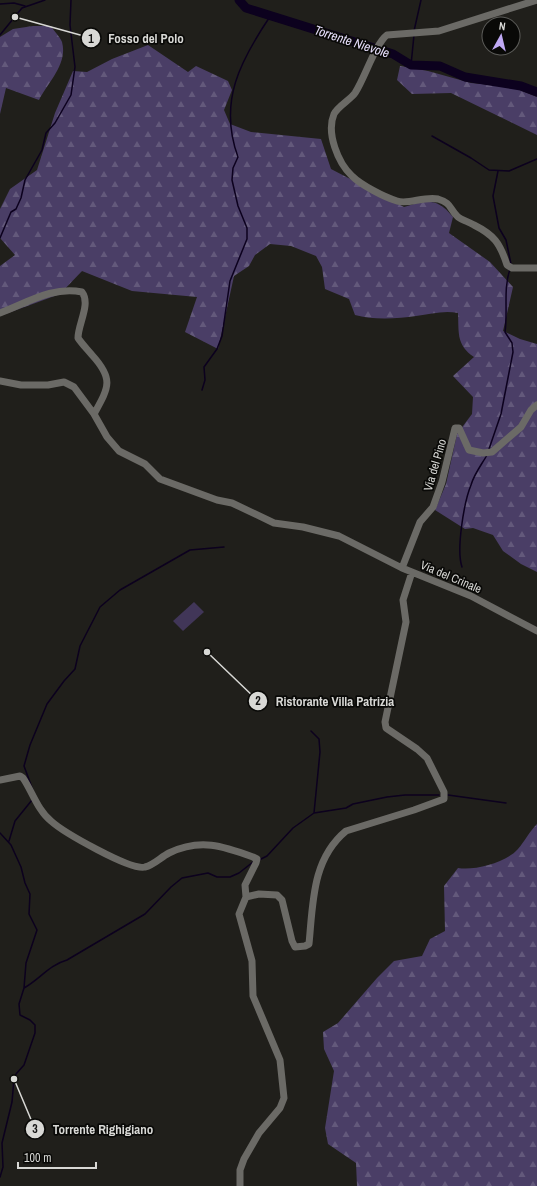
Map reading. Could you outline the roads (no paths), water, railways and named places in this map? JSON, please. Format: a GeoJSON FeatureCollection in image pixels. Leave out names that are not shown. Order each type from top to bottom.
{"type":"FeatureCollection","features":[{"type":"Feature","properties":{"kind":"street"},"geometry":{"type":"LineString","coordinates":[[537,0],[440,31],[392,34],[384,37],[363,81],[351,98],[334,114],[332,134],[339,158],[352,176],[366,186],[398,201],[424,198],[439,199],[450,204],[458,217],[491,234],[498,243],[507,265],[512,268],[537,268]]}},
{"type":"Feature","properties":{"kind":"street"},"geometry":{"type":"LineString","coordinates":[[0,313],[47,293],[58,291],[82,292],[86,297],[86,302],[78,330],[78,338],[104,368],[107,374],[107,381],[103,395],[94,414]]}},
{"type":"Feature","properties":{"kind":"street","name":"Via del Crinale"},"geometry":{"type":"LineString","coordinates":[[0,381],[21,385],[48,385],[64,382],[74,387],[94,414],[107,437],[119,451],[145,464],[160,479],[232,503],[274,523],[303,527],[339,536],[402,568],[471,596],[537,630]]}},
{"type":"Feature","properties":{"kind":"street","name":"Via del Pino"},"geometry":{"type":"LineString","coordinates":[[402,568],[420,522],[433,506],[440,488],[455,428],[459,428],[469,450],[483,453],[492,452],[521,427],[531,410],[537,404]]}},
{"type":"Feature","properties":{"kind":"street"},"geometry":{"type":"LineString","coordinates":[[246,897],[259,894],[277,895],[282,900],[292,941],[295,947],[309,944],[318,872],[337,838],[346,831],[444,799],[444,792],[427,758],[417,749],[386,728],[385,722],[406,622],[403,600],[412,572]]}},
{"type":"Feature","properties":{"kind":"street"},"geometry":{"type":"LineString","coordinates":[[0,780],[20,776],[23,778],[50,821],[91,846],[140,868],[145,867],[167,854],[190,845],[221,845],[257,859],[245,885],[246,897],[239,914],[252,961],[253,996],[280,1060],[284,1098],[280,1108],[259,1133],[244,1159],[240,1170],[240,1186]]}},
{"type":"Feature","properties":{"kind":"waterway"},"geometry":{"type":"LineString","coordinates":[[0,35],[22,8],[45,0]]}},
{"type":"Feature","properties":{"kind":"waterway"},"geometry":{"type":"LineString","coordinates":[[0,238],[11,212],[16,209],[21,198],[25,180],[42,150],[46,133],[55,123],[71,95],[75,67],[70,25],[71,0]]}},
{"type":"Feature","properties":{"kind":"waterway","name":"Torrente Nievole"},"geometry":{"type":"LineString","coordinates":[[239,0],[246,8],[393,54],[411,65],[440,66],[465,77],[521,86],[537,92]]}},
{"type":"Feature","properties":{"kind":"waterway"},"geometry":{"type":"LineString","coordinates":[[414,31],[421,0]]}},
{"type":"Feature","properties":{"kind":"waterway"},"geometry":{"type":"LineString","coordinates":[[0,4],[14,3],[25,6]]}},
{"type":"Feature","properties":{"kind":"waterway"},"geometry":{"type":"LineString","coordinates":[[202,390],[205,380],[204,367],[217,349],[222,336],[230,281],[247,239],[247,228],[238,206],[232,180],[233,168],[238,157],[232,137],[230,118],[231,100],[235,83],[242,66],[250,49],[271,15]]}},
{"type":"Feature","properties":{"kind":"waterway"},"geometry":{"type":"LineString","coordinates":[[411,65],[414,35]]}},
{"type":"Feature","properties":{"kind":"waterway"},"geometry":{"type":"LineString","coordinates":[[432,136],[489,170],[509,171],[537,159]]}},
{"type":"Feature","properties":{"kind":"waterway"},"geometry":{"type":"LineString","coordinates":[[498,171],[493,196],[499,228],[506,240],[511,264]]}},
{"type":"Feature","properties":{"kind":"waterway"},"geometry":{"type":"LineString","coordinates":[[489,449],[501,414],[513,352],[512,343],[505,332],[506,292],[510,269]]}},
{"type":"Feature","properties":{"kind":"waterway"},"geometry":{"type":"LineString","coordinates":[[462,567],[460,559],[460,538],[468,493],[474,477],[487,455]]}},
{"type":"Feature","properties":{"kind":"waterway"},"geometry":{"type":"LineString","coordinates":[[34,793],[24,766],[30,745],[47,704],[75,669],[80,646],[100,607],[120,590],[190,550],[224,547]]}},
{"type":"Feature","properties":{"kind":"waterway"},"geometry":{"type":"LineString","coordinates":[[311,731],[319,739],[320,752],[314,813]]}},
{"type":"Feature","properties":{"kind":"waterway"},"geometry":{"type":"LineString","coordinates":[[259,860],[267,856],[293,828],[314,813],[346,808],[353,804],[387,797],[405,795],[439,795]]}},
{"type":"Feature","properties":{"kind":"waterway"},"geometry":{"type":"LineString","coordinates":[[448,795],[506,803]]}},
{"type":"Feature","properties":{"kind":"waterway"},"geometry":{"type":"LineString","coordinates":[[9,841],[15,821],[32,800]]}},
{"type":"Feature","properties":{"kind":"waterway"},"geometry":{"type":"LineString","coordinates":[[0,833],[11,845],[21,867],[25,883],[30,894],[29,914],[37,930],[26,963],[24,988],[19,1004],[20,1015],[30,1020],[35,1025],[35,1033],[24,1065],[16,1074],[14,1079],[12,1102],[2,1143],[3,1167],[0,1177]]}},
{"type":"Feature","properties":{"kind":"waterway"},"geometry":{"type":"LineString","coordinates":[[24,988],[55,965],[67,960],[145,914],[171,887],[182,878],[208,873],[217,877],[230,877],[239,873],[253,862]]}},
{"type":"Feature","properties":{"kind":"place","name":"Fosso del Polo"},"geometry":{"type":"Point","coordinates":[15,17]}},
{"type":"Feature","properties":{"kind":"place","name":"Ristorante Villa Patrizia"},"geometry":{"type":"Point","coordinates":[207,652]}},
{"type":"Feature","properties":{"kind":"place","name":"Torrente Righigiano"},"geometry":{"type":"Point","coordinates":[14,1079]}}]}
